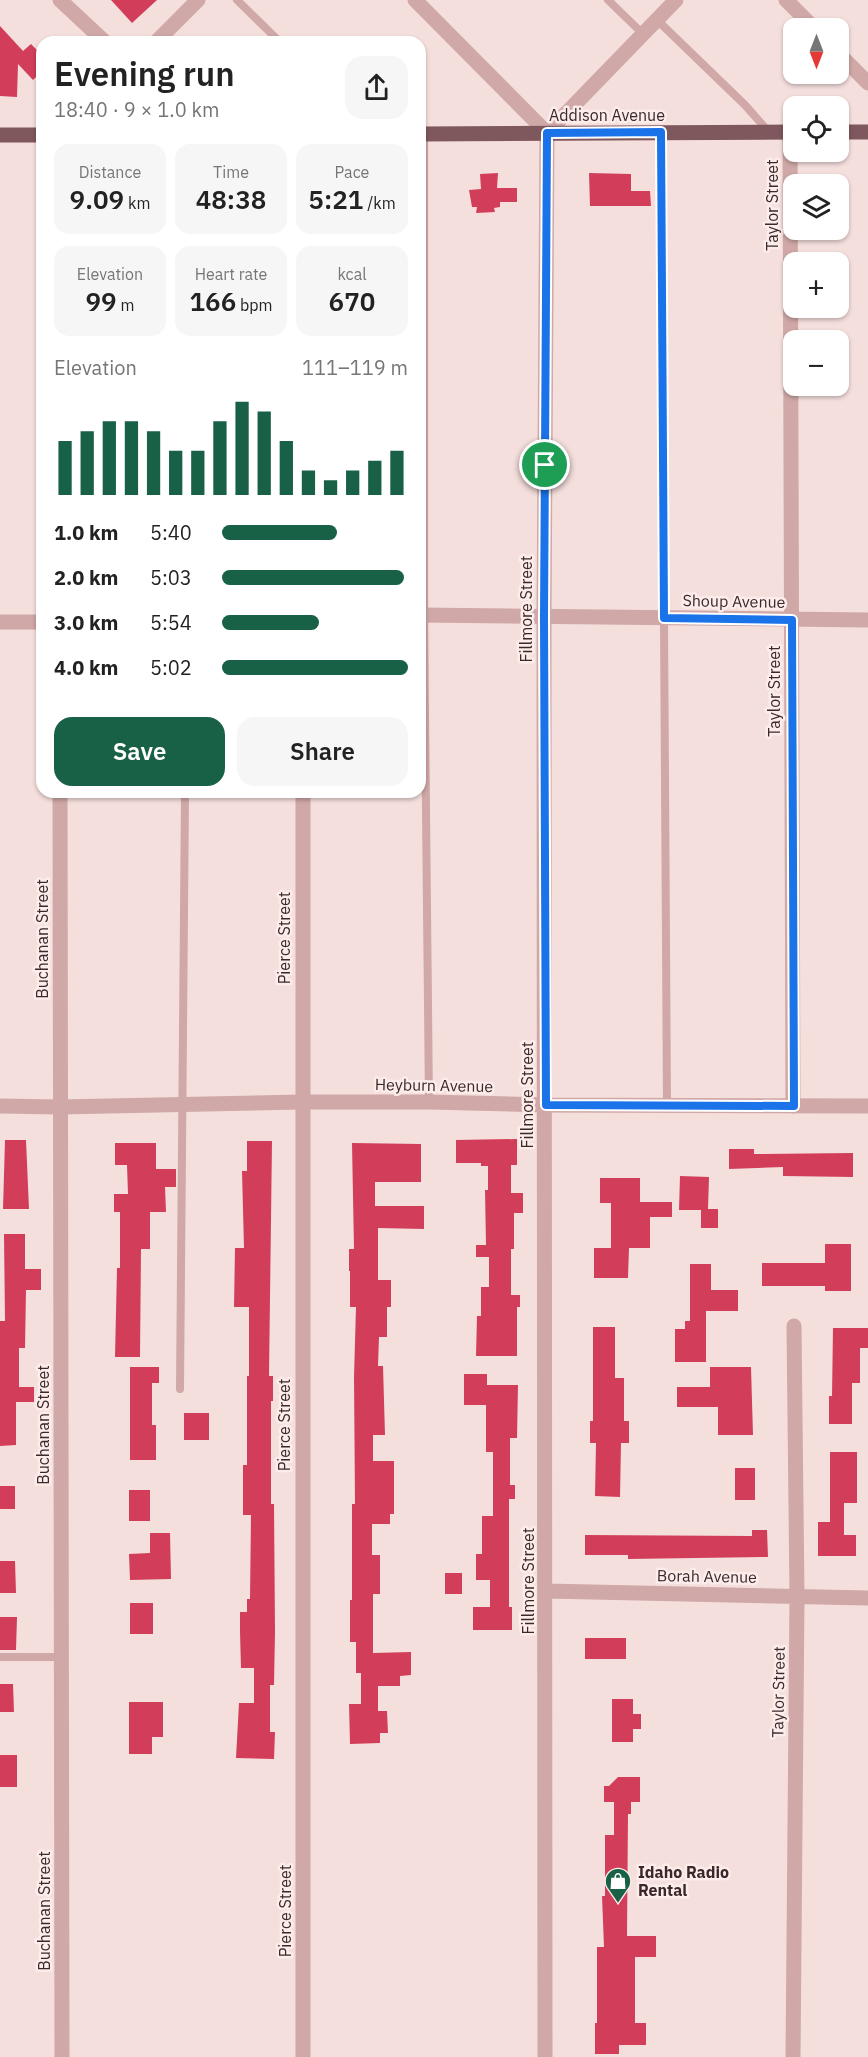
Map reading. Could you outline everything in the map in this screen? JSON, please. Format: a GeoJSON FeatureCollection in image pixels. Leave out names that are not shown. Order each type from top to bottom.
{"type":"FeatureCollection","features":[{"type":"Feature","properties":{"kind":"main road","name":"Addison Avenue"},"geometry":{"type":"LineString","coordinates":[[426,134],[783,132]]}},
{"type":"Feature","properties":{"kind":"main road"},"geometry":{"type":"LineString","coordinates":[[849,132],[868,132]]}},
{"type":"Feature","properties":{"kind":"main road"},"geometry":{"type":"LineString","coordinates":[[2,133],[36,135]]}},
{"type":"Feature","properties":{"kind":"street"},"geometry":{"type":"LineString","coordinates":[[60,0],[99,36]]}},
{"type":"Feature","properties":{"kind":"street"},"geometry":{"type":"LineString","coordinates":[[162,36],[198,0]]}},
{"type":"Feature","properties":{"kind":"street"},"geometry":{"type":"LineString","coordinates":[[415,0],[547,133],[676,0]]}},
{"type":"Feature","properties":{"kind":"street"},"geometry":{"type":"LineString","coordinates":[[786,0],[804,18]]}},
{"type":"Feature","properties":{"kind":"street"},"geometry":{"type":"LineString","coordinates":[[849,64],[868,83]]}},
{"type":"Feature","properties":{"kind":"street","name":"Fillmore Street"},"geometry":{"type":"LineString","coordinates":[[545,2057],[544,617],[547,133]]}},
{"type":"Feature","properties":{"kind":"street","name":"Taylor Street"},"geometry":{"type":"LineString","coordinates":[[792,162],[794,1106]]}},
{"type":"Feature","properties":{"kind":"street","name":"Shoup Avenue"},"geometry":{"type":"LineString","coordinates":[[426,615],[868,620]]}},
{"type":"Feature","properties":{"kind":"street"},"geometry":{"type":"LineString","coordinates":[[0,622],[36,622]]}},
{"type":"Feature","properties":{"kind":"street","name":"Buchanan Street"},"geometry":{"type":"LineString","coordinates":[[60,798],[62,2057]]}},
{"type":"Feature","properties":{"kind":"street","name":"Pierce Street"},"geometry":{"type":"LineString","coordinates":[[303,798],[303,2057]]}},
{"type":"Feature","properties":{"kind":"street","name":"Heyburn Avenue"},"geometry":{"type":"LineString","coordinates":[[0,1106],[429,1102],[546,1105],[868,1106]]}},
{"type":"Feature","properties":{"kind":"street","name":"Taylor Street"},"geometry":{"type":"LineString","coordinates":[[792,2057],[797,1596],[794,1326]]}},
{"type":"Feature","properties":{"kind":"street","name":"Borah Avenue"},"geometry":{"type":"LineString","coordinates":[[546,1591],[868,1598]]}},
{"type":"Feature","properties":{"kind":"lane"},"geometry":{"type":"LineString","coordinates":[[237,0],[273,36]]}},
{"type":"Feature","properties":{"kind":"lane"},"geometry":{"type":"LineString","coordinates":[[608,0],[643,34]]}},
{"type":"Feature","properties":{"kind":"lane"},"geometry":{"type":"LineString","coordinates":[[657,20],[745,105],[768,132]]}},
{"type":"Feature","properties":{"kind":"lane"},"geometry":{"type":"LineString","coordinates":[[661,132],[667,1106]]}},
{"type":"Feature","properties":{"kind":"lane"},"geometry":{"type":"LineString","coordinates":[[180,1389],[185,798]]}},
{"type":"Feature","properties":{"kind":"lane"},"geometry":{"type":"LineString","coordinates":[[425,798],[429,1102]]}},
{"type":"Feature","properties":{"kind":"lane"},"geometry":{"type":"LineString","coordinates":[[0,1657],[62,1657]]}},
{"type":"Feature","properties":{"kind":"building"},"geometry":{"type":"Polygon","coordinates":[[[111,0],[157,0],[132,23],[111,0]]]}},
{"type":"Feature","properties":{"kind":"building"},"geometry":{"type":"Polygon","coordinates":[[[0,26],[23,51],[31,44],[36,49],[36,77],[33,80],[18,64],[17,97],[0,96],[0,26]]]}},
{"type":"Feature","properties":{"kind":"building"},"geometry":{"type":"Polygon","coordinates":[[[498,173],[497,188],[517,188],[517,202],[500,202],[500,207],[494,208],[495,212],[476,213],[477,207],[472,207],[469,190],[481,189],[480,174],[498,173]]]}},
{"type":"Feature","properties":{"kind":"building"},"geometry":{"type":"Polygon","coordinates":[[[589,173],[631,174],[631,191],[650,191],[651,206],[590,206],[589,173]]]}},
{"type":"Feature","properties":{"kind":"building"},"geometry":{"type":"Polygon","coordinates":[[[517,1139],[517,1165],[511,1165],[511,1193],[523,1193],[523,1213],[514,1213],[511,1295],[520,1295],[520,1307],[517,1307],[517,1356],[476,1356],[477,1316],[481,1316],[481,1287],[489,1287],[489,1257],[476,1257],[476,1245],[486,1245],[485,1190],[488,1190],[488,1166],[481,1166],[481,1163],[456,1163],[456,1140],[517,1139]]]}},
{"type":"Feature","properties":{"kind":"building"},"geometry":{"type":"Polygon","coordinates":[[[5,1140],[26,1140],[29,1209],[3,1209],[5,1140]]]}},
{"type":"Feature","properties":{"kind":"building"},"geometry":{"type":"Polygon","coordinates":[[[247,1141],[272,1141],[269,1376],[273,1376],[271,1504],[274,1504],[275,1632],[274,1685],[270,1685],[270,1732],[275,1732],[274,1759],[236,1758],[239,1703],[254,1703],[254,1668],[241,1668],[240,1632],[240,1612],[247,1612],[247,1599],[250,1599],[251,1515],[243,1515],[243,1465],[247,1465],[249,1307],[234,1307],[235,1248],[244,1248],[242,1171],[247,1171],[247,1141]]]}},
{"type":"Feature","properties":{"kind":"building"},"geometry":{"type":"Polygon","coordinates":[[[115,1143],[156,1143],[156,1169],[176,1169],[176,1187],[165,1187],[166,1212],[150,1212],[150,1249],[141,1249],[140,1357],[115,1357],[117,1268],[120,1268],[120,1212],[114,1212],[114,1194],[128,1194],[127,1165],[115,1165],[115,1143]]]}},
{"type":"Feature","properties":{"kind":"building"},"geometry":{"type":"Polygon","coordinates":[[[352,1143],[421,1144],[421,1182],[375,1182],[375,1206],[424,1206],[424,1229],[378,1228],[378,1280],[391,1280],[391,1307],[387,1307],[387,1337],[379,1337],[378,1366],[383,1366],[385,1435],[373,1435],[373,1461],[394,1461],[394,1514],[390,1514],[390,1524],[372,1524],[372,1555],[380,1555],[380,1594],[373,1594],[373,1653],[411,1652],[411,1675],[400,1676],[400,1686],[378,1686],[378,1711],[387,1711],[388,1733],[380,1733],[380,1743],[350,1744],[349,1704],[361,1704],[361,1673],[356,1673],[356,1642],[350,1642],[352,1504],[355,1504],[356,1307],[350,1307],[349,1271],[349,1249],[354,1249],[352,1143]]]}},
{"type":"Feature","properties":{"kind":"building"},"geometry":{"type":"Polygon","coordinates":[[[729,1149],[754,1149],[754,1154],[853,1153],[853,1177],[783,1176],[783,1167],[729,1169],[729,1149]]]}},
{"type":"Feature","properties":{"kind":"building"},"geometry":{"type":"Polygon","coordinates":[[[680,1176],[709,1177],[708,1209],[718,1209],[718,1228],[701,1228],[701,1210],[679,1210],[680,1176]]]}},
{"type":"Feature","properties":{"kind":"building"},"geometry":{"type":"Polygon","coordinates":[[[600,1178],[640,1178],[640,1202],[672,1202],[672,1217],[650,1217],[650,1248],[629,1248],[628,1278],[594,1278],[594,1248],[611,1248],[611,1203],[600,1203],[600,1178]]]}},
{"type":"Feature","properties":{"kind":"building"},"geometry":{"type":"Polygon","coordinates":[[[4,1234],[25,1234],[25,1269],[41,1269],[41,1290],[26,1290],[25,1348],[19,1348],[19,1387],[34,1387],[34,1402],[16,1402],[16,1445],[0,1446],[0,1321],[5,1321],[4,1234]]]}},
{"type":"Feature","properties":{"kind":"building"},"geometry":{"type":"Polygon","coordinates":[[[825,1244],[851,1244],[851,1291],[825,1291],[825,1286],[762,1286],[762,1263],[825,1263],[825,1244]]]}},
{"type":"Feature","properties":{"kind":"building"},"geometry":{"type":"Polygon","coordinates":[[[690,1264],[711,1264],[711,1290],[738,1290],[738,1311],[706,1311],[706,1362],[675,1362],[675,1329],[685,1329],[685,1321],[690,1321],[690,1264]]]}},
{"type":"Feature","properties":{"kind":"building"},"geometry":{"type":"Polygon","coordinates":[[[593,1327],[615,1327],[615,1378],[624,1378],[624,1421],[629,1421],[629,1443],[621,1443],[620,1497],[595,1496],[596,1443],[590,1443],[590,1421],[593,1421],[593,1327]]]}},
{"type":"Feature","properties":{"kind":"building"},"geometry":{"type":"Polygon","coordinates":[[[833,1328],[868,1328],[868,1348],[860,1348],[860,1383],[852,1383],[852,1424],[829,1424],[829,1396],[832,1396],[833,1328]]]}},
{"type":"Feature","properties":{"kind":"building"},"geometry":{"type":"Polygon","coordinates":[[[130,1367],[159,1367],[159,1383],[152,1383],[152,1425],[156,1425],[156,1460],[130,1460],[130,1367]]]}},
{"type":"Feature","properties":{"kind":"building"},"geometry":{"type":"Polygon","coordinates":[[[710,1367],[751,1367],[753,1435],[718,1435],[718,1407],[677,1407],[677,1387],[710,1387],[710,1367]]]}},
{"type":"Feature","properties":{"kind":"building"},"geometry":{"type":"Polygon","coordinates":[[[464,1374],[487,1374],[487,1385],[518,1385],[517,1438],[510,1438],[510,1485],[515,1485],[515,1499],[509,1499],[509,1607],[512,1607],[512,1630],[473,1630],[473,1607],[490,1607],[490,1580],[476,1580],[476,1554],[482,1554],[482,1516],[493,1516],[493,1452],[486,1452],[486,1405],[464,1405],[464,1374]]]}},
{"type":"Feature","properties":{"kind":"building"},"geometry":{"type":"Polygon","coordinates":[[[184,1413],[209,1413],[209,1440],[184,1440],[184,1413]]]}},
{"type":"Feature","properties":{"kind":"building"},"geometry":{"type":"Polygon","coordinates":[[[830,1452],[857,1452],[857,1503],[844,1503],[844,1535],[856,1535],[856,1556],[818,1556],[818,1522],[830,1522],[830,1452]]]}},
{"type":"Feature","properties":{"kind":"building"},"geometry":{"type":"Polygon","coordinates":[[[735,1468],[755,1468],[755,1500],[735,1500],[735,1468]]]}},
{"type":"Feature","properties":{"kind":"building"},"geometry":{"type":"Polygon","coordinates":[[[0,1486],[15,1486],[15,1509],[0,1509],[0,1486]]]}},
{"type":"Feature","properties":{"kind":"building"},"geometry":{"type":"Polygon","coordinates":[[[129,1490],[150,1490],[150,1521],[129,1521],[129,1490]]]}},
{"type":"Feature","properties":{"kind":"building"},"geometry":{"type":"Polygon","coordinates":[[[752,1530],[767,1530],[768,1557],[628,1559],[628,1555],[585,1555],[585,1535],[752,1536],[752,1530]]]}},
{"type":"Feature","properties":{"kind":"building"},"geometry":{"type":"Polygon","coordinates":[[[150,1533],[170,1533],[171,1579],[130,1580],[129,1554],[150,1553],[150,1533]]]}},
{"type":"Feature","properties":{"kind":"building"},"geometry":{"type":"Polygon","coordinates":[[[0,1561],[15,1561],[16,1593],[0,1593],[0,1561]]]}},
{"type":"Feature","properties":{"kind":"building"},"geometry":{"type":"Polygon","coordinates":[[[445,1573],[462,1573],[462,1594],[445,1594],[445,1573]]]}},
{"type":"Feature","properties":{"kind":"building"},"geometry":{"type":"Polygon","coordinates":[[[130,1603],[153,1603],[153,1634],[130,1634],[130,1603]]]}},
{"type":"Feature","properties":{"kind":"building"},"geometry":{"type":"Polygon","coordinates":[[[0,1617],[17,1617],[16,1650],[0,1650],[0,1617]]]}},
{"type":"Feature","properties":{"kind":"building"},"geometry":{"type":"Polygon","coordinates":[[[585,1638],[626,1638],[626,1659],[585,1659],[585,1638]]]}},
{"type":"Feature","properties":{"kind":"building"},"geometry":{"type":"Polygon","coordinates":[[[0,1684],[13,1684],[14,1712],[0,1712],[0,1684]]]}},
{"type":"Feature","properties":{"kind":"building"},"geometry":{"type":"Polygon","coordinates":[[[612,1699],[633,1699],[633,1714],[641,1714],[641,1729],[633,1729],[633,1742],[612,1742],[612,1699]]]}},
{"type":"Feature","properties":{"kind":"building"},"geometry":{"type":"Polygon","coordinates":[[[129,1702],[163,1702],[163,1737],[152,1737],[152,1754],[129,1754],[129,1702]]]}},
{"type":"Feature","properties":{"kind":"building"},"geometry":{"type":"Polygon","coordinates":[[[0,1755],[17,1755],[17,1787],[0,1787],[0,1755]]]}},
{"type":"Feature","properties":{"kind":"building"},"geometry":{"type":"Polygon","coordinates":[[[618,1777],[640,1777],[640,1802],[631,1802],[631,1814],[628,1814],[627,1936],[656,1936],[656,1957],[635,1957],[635,2023],[646,2023],[646,2045],[619,2045],[619,2054],[595,2054],[597,1947],[604,1947],[602,1896],[605,1896],[605,1835],[614,1835],[614,1802],[604,1802],[604,1786],[609,1786],[618,1777]]]}},
{"type":"Feature","properties":{"kind":"place","name":"Idaho Radio Rental"},"geometry":{"type":"Point","coordinates":[618,1904]}},
{"type":"Feature","properties":{"kind":"route"},"geometry":{"type":"LineString","coordinates":[[661,132],[664,618],[792,620],[794,1106],[546,1105],[545,465],[547,133],[661,132]]}}]}
